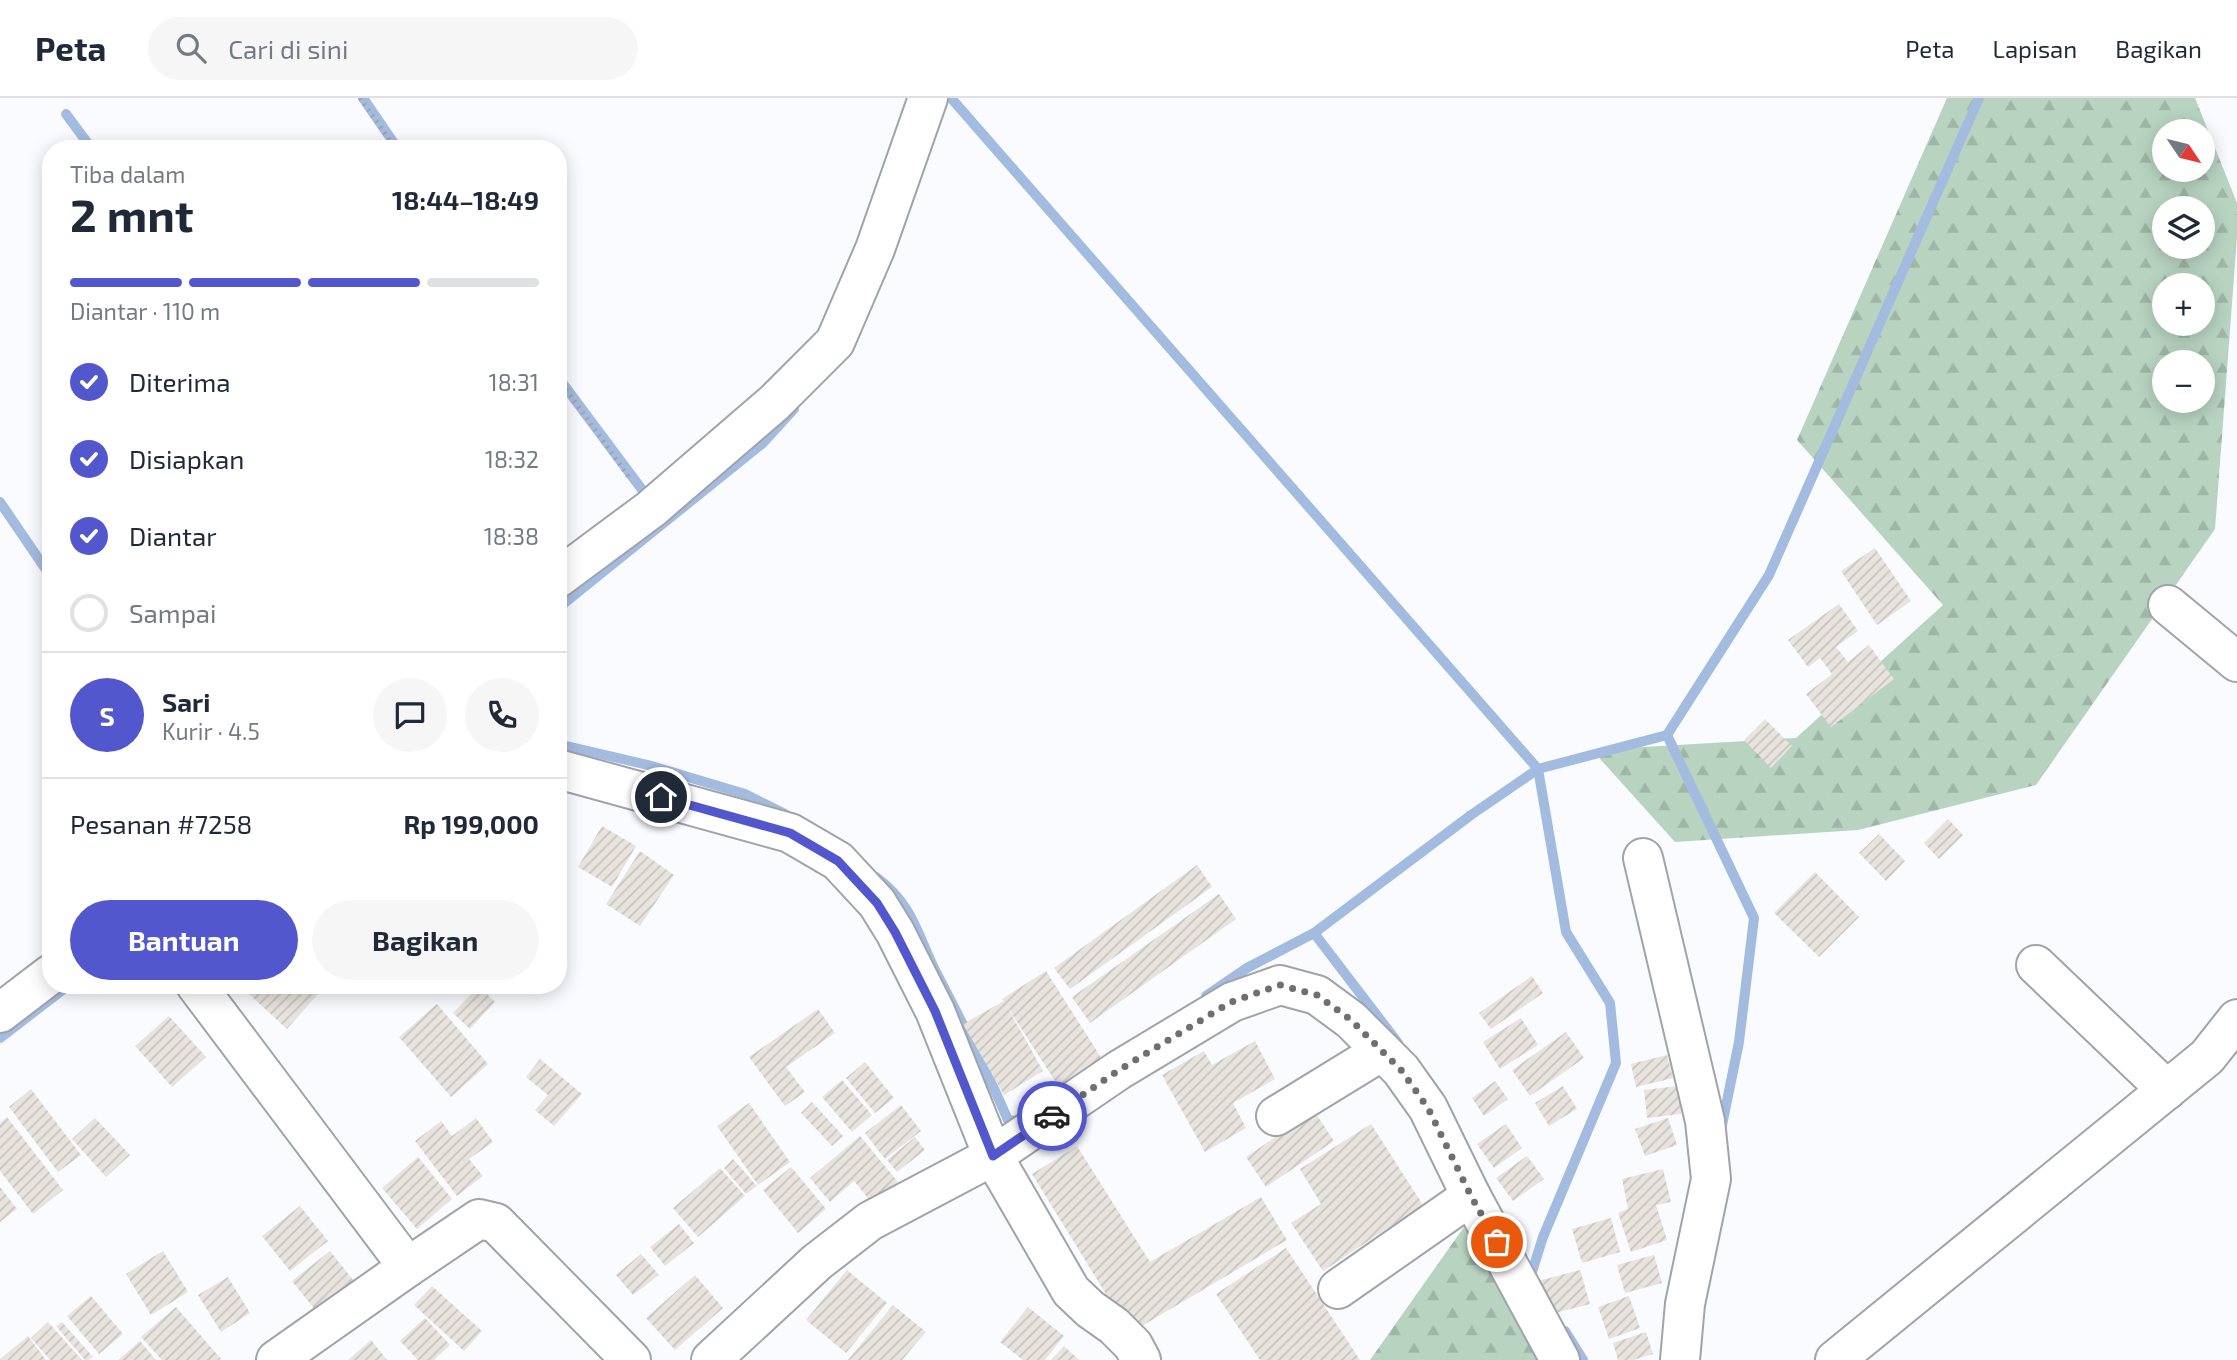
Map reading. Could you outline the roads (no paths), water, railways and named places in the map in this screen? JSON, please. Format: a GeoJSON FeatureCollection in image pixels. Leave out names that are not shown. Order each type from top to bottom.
{"type":"FeatureCollection","features":[{"type":"Feature","properties":{"kind":"street"},"geometry":{"type":"LineString","coordinates":[[567,571],[651,509],[774,403],[835,342],[874,249],[928,98]]}},
{"type":"Feature","properties":{"kind":"street"},"geometry":{"type":"LineString","coordinates":[[2168,605],[2237,662]]}},
{"type":"Feature","properties":{"kind":"street"},"geometry":{"type":"LineString","coordinates":[[567,771],[790,833],[838,861],[877,903],[895,932],[935,1011],[993,1156],[1071,1292],[1124,1335],[1141,1360]]}},
{"type":"Feature","properties":{"kind":"street"},"geometry":{"type":"LineString","coordinates":[[1643,858],[1705,1121],[1711,1179],[1685,1304],[1680,1360]]}},
{"type":"Feature","properties":{"kind":"street"},"geometry":{"type":"LineString","coordinates":[[2036,965],[2167,1090]]}},
{"type":"Feature","properties":{"kind":"street"},"geometry":{"type":"LineString","coordinates":[[0,1013],[42,981]]}},
{"type":"Feature","properties":{"kind":"street"},"geometry":{"type":"LineString","coordinates":[[711,1360],[817,1262],[870,1221],[993,1156],[1119,1070],[1231,1002],[1280,985],[1317,995],[1351,1020],[1401,1070],[1428,1108],[1471,1196],[1560,1360]]}},
{"type":"Feature","properties":{"kind":"street"},"geometry":{"type":"LineString","coordinates":[[203,994],[408,1267]]}},
{"type":"Feature","properties":{"kind":"street"},"geometry":{"type":"LineString","coordinates":[[1849,1356],[2207,1057],[2237,1019]]}},
{"type":"Feature","properties":{"kind":"street"},"geometry":{"type":"LineString","coordinates":[[1276,1116],[1382,1051]]}},
{"type":"Feature","properties":{"kind":"street"},"geometry":{"type":"LineString","coordinates":[[1338,1289],[1471,1196]]}},
{"type":"Feature","properties":{"kind":"street"},"geometry":{"type":"LineString","coordinates":[[276,1360],[479,1219],[496,1223],[631,1360]]}},
{"type":"Feature","properties":{"kind":"waterway"},"geometry":{"type":"LineString","coordinates":[[363,98],[392,140]]}},
{"type":"Feature","properties":{"kind":"waterway"},"geometry":{"type":"LineString","coordinates":[[951,98],[1538,769],[1566,932],[1610,1003],[1616,1063],[1543,1237],[1531,1275],[1527,1269]]}},
{"type":"Feature","properties":{"kind":"waterway"},"geometry":{"type":"LineString","coordinates":[[1206,996],[1247,968],[1314,933],[1471,815],[1538,769],[1667,735],[1769,575],[1979,98]]}},
{"type":"Feature","properties":{"kind":"waterway"},"geometry":{"type":"LineString","coordinates":[[66,114],[85,140]]}},
{"type":"Feature","properties":{"kind":"waterway"},"geometry":{"type":"LineString","coordinates":[[567,389],[646,495]]}},
{"type":"Feature","properties":{"kind":"waterway"},"geometry":{"type":"LineString","coordinates":[[567,601],[763,443],[794,409]]}},
{"type":"Feature","properties":{"kind":"waterway"},"geometry":{"type":"LineString","coordinates":[[0,502],[42,564]]}},
{"type":"Feature","properties":{"kind":"waterway"},"geometry":{"type":"LineString","coordinates":[[1667,735],[1754,918],[1739,1042],[1721,1130]]}},
{"type":"Feature","properties":{"kind":"waterway"},"geometry":{"type":"LineString","coordinates":[[567,746],[648,765],[745,794],[785,814]]}},
{"type":"Feature","properties":{"kind":"waterway"},"geometry":{"type":"LineString","coordinates":[[876,877],[898,898],[912,919],[1008,1120],[1023,1122]]}},
{"type":"Feature","properties":{"kind":"waterway"},"geometry":{"type":"LineString","coordinates":[[1314,933],[1398,1043]]}},
{"type":"Feature","properties":{"kind":"waterway"},"geometry":{"type":"LineString","coordinates":[[0,1038],[57,994]]}},
{"type":"Feature","properties":{"kind":"waterway"},"geometry":{"type":"LineString","coordinates":[[1565,1331],[1583,1360]]}}]}
